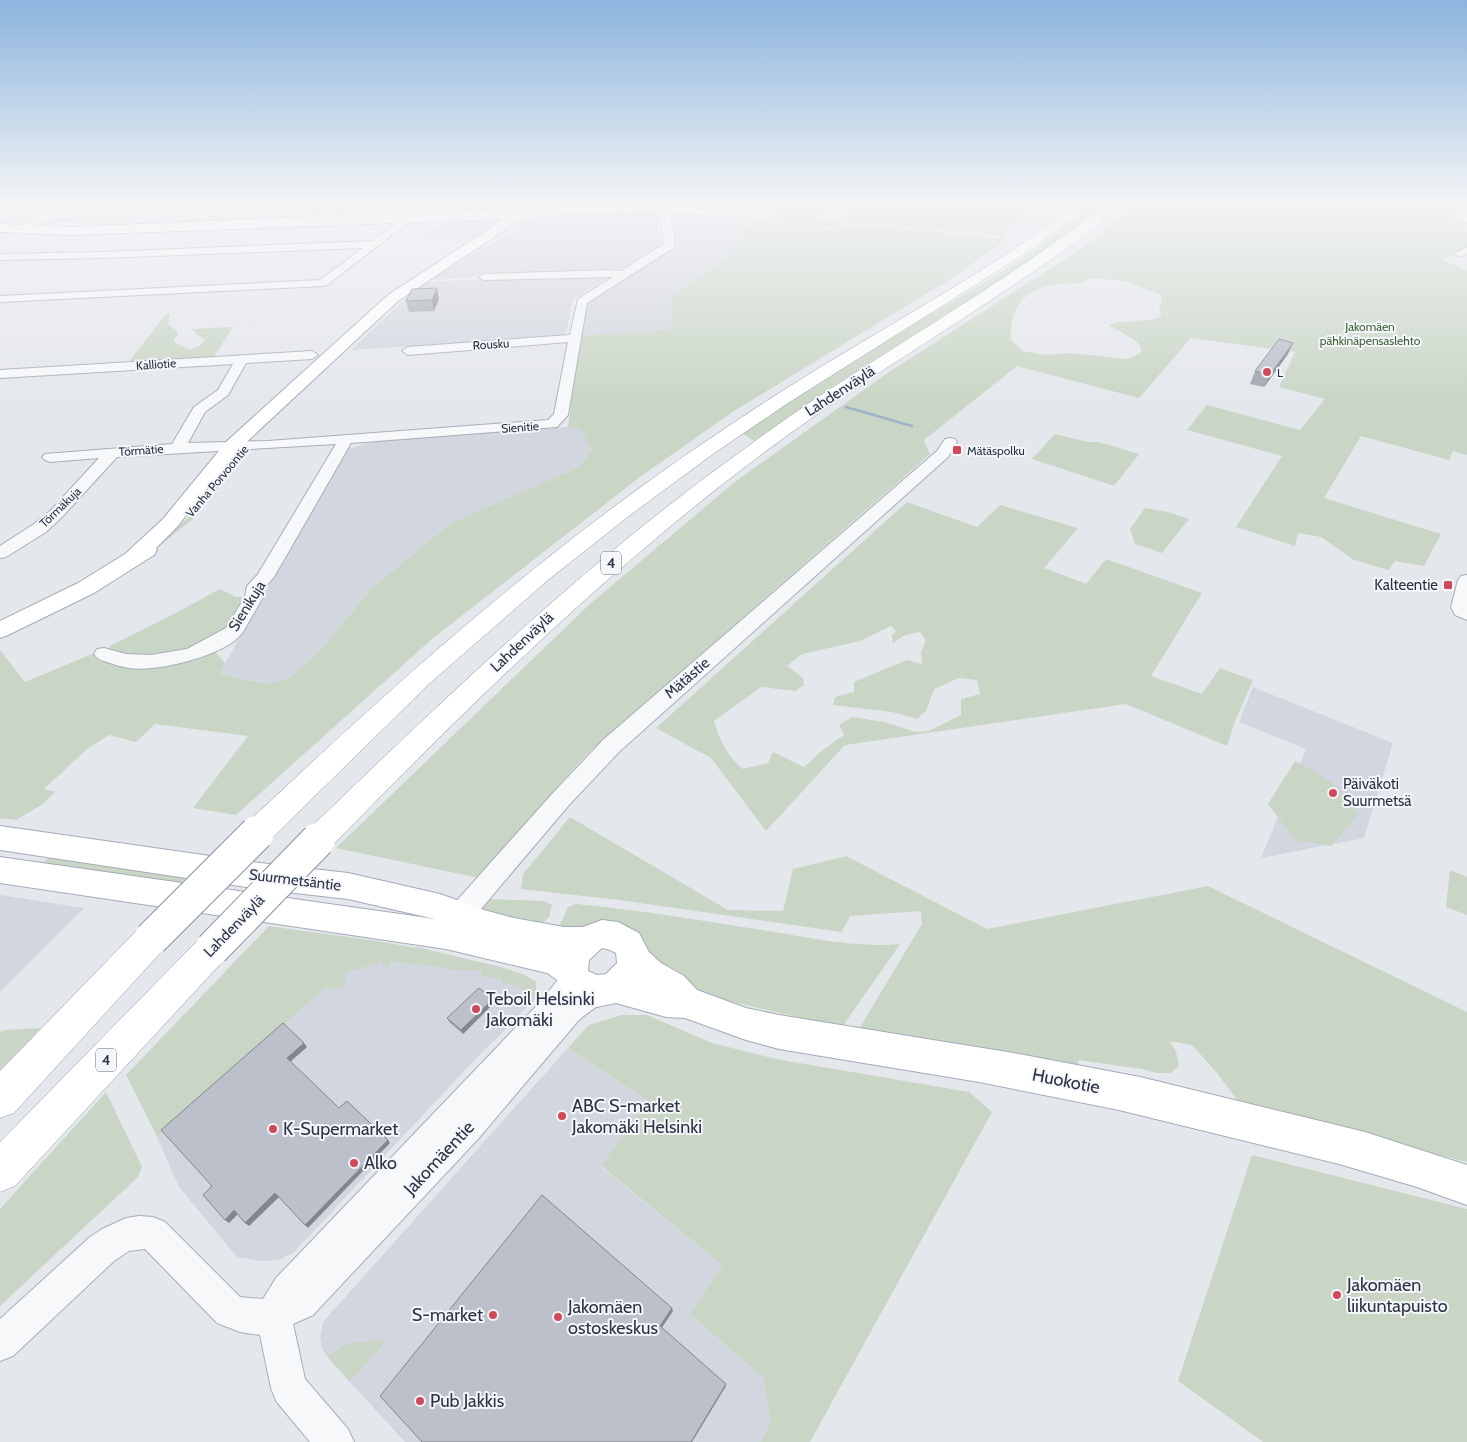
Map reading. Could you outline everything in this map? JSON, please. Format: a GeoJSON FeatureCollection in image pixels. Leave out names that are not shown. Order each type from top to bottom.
{"type":"FeatureCollection","features":[{"type":"Feature","properties":{"kind":"highway"},"geometry":{"type":"LineString","coordinates":[[952,294],[985,267]]}},
{"type":"Feature","properties":{"kind":"highway","name":"Lahdenväylä"},"geometry":{"type":"LineString","coordinates":[[0,1099],[151,939],[257,832],[384,711],[554,565],[706,450],[777,402],[995,267]]}},
{"type":"Feature","properties":{"kind":"highway","name":"Lahdenväylä"},"geometry":{"type":"LineString","coordinates":[[0,1171],[212,949],[425,733],[595,576],[669,515],[799,418],[1033,267]]}},
{"type":"Feature","properties":{"kind":"main road","name":"Vanha Porvoontie"},"geometry":{"type":"LineString","coordinates":[[0,630],[86,588],[153,546],[194,509],[234,457],[240,445],[309,384],[314,372],[397,294],[439,267]]}},
{"type":"Feature","properties":{"kind":"main road","name":"Suurmetsäntie"},"geometry":{"type":"LineString","coordinates":[[0,838],[260,876],[348,886],[411,899],[454,924],[558,962],[589,981]]}},
{"type":"Feature","properties":{"kind":"main road","name":"Suurmetsäntie"},"geometry":{"type":"LineString","coordinates":[[0,870],[454,924],[482,923],[514,932],[564,941],[585,941]]}},
{"type":"Feature","properties":{"kind":"main road"},"geometry":{"type":"LineString","coordinates":[[602,934],[620,937],[632,948],[634,958],[630,975],[589,981],[573,954],[585,941],[602,934]]}},
{"type":"Feature","properties":{"kind":"main road","name":"Huokotie"},"geometry":{"type":"LineString","coordinates":[[634,958],[649,974],[672,987],[685,1002]]}},
{"type":"Feature","properties":{"kind":"main road","name":"Huokotie"},"geometry":{"type":"LineString","coordinates":[[589,981],[666,1001],[685,1002],[746,1024],[779,1032],[1019,1072],[1184,1106],[1320,1140],[1459,1180]]}},
{"type":"Feature","properties":{"kind":"street"},"geometry":{"type":"LineString","coordinates":[[0,299],[320,286],[345,267]]}},
{"type":"Feature","properties":{"kind":"street","name":"Sienitie"},"geometry":{"type":"LineString","coordinates":[[240,445],[552,424],[561,415],[582,301],[634,267]]}},
{"type":"Feature","properties":{"kind":"street"},"geometry":{"type":"LineString","coordinates":[[484,277],[623,274]]}},
{"type":"Feature","properties":{"kind":"street","name":"Rousku"},"geometry":{"type":"LineString","coordinates":[[408,351],[574,338]]}},
{"type":"Feature","properties":{"kind":"street","name":"Kalliotie"},"geometry":{"type":"LineString","coordinates":[[0,374],[312,355]]}},
{"type":"Feature","properties":{"kind":"street"},"geometry":{"type":"LineString","coordinates":[[177,448],[199,410],[223,392],[242,359]]}},
{"type":"Feature","properties":{"kind":"street","name":"Sienikuja"},"geometry":{"type":"LineString","coordinates":[[104,654],[124,661],[151,662],[192,654],[233,632],[254,597],[256,586],[265,578],[347,438]]}},
{"type":"Feature","properties":{"kind":"street","name":"Mätästie"},"geometry":{"type":"LineString","coordinates":[[454,924],[561,799],[611,746],[943,454],[950,442]]}},
{"type":"Feature","properties":{"kind":"street","name":"Törmätie"},"geometry":{"type":"LineString","coordinates":[[50,457],[240,445]]}},
{"type":"Feature","properties":{"kind":"street","name":"Törmäkuja"},"geometry":{"type":"LineString","coordinates":[[0,553],[47,522],[113,452]]}},
{"type":"Feature","properties":{"kind":"street"},"geometry":{"type":"LineString","coordinates":[[1467,580],[1460,607],[1467,614]]}},
{"type":"Feature","properties":{"kind":"street","name":"Jakomäentie"},"geometry":{"type":"LineString","coordinates":[[0,1344],[102,1249],[118,1237],[131,1232],[143,1231],[153,1234],[229,1311],[250,1318],[273,1315],[301,1303],[467,1128],[576,1004],[589,981]]}},
{"type":"Feature","properties":{"kind":"street"},"geometry":{"type":"LineString","coordinates":[[273,1315],[289,1388],[335,1442]]}},
{"type":"Feature","properties":{"kind":"shaded area"},"geometry":{"type":"Polygon","coordinates":[[[451,267],[625,267],[512,275],[488,272],[470,276],[469,278],[430,280],[451,267]]]}},
{"type":"Feature","properties":{"kind":"shaded area"},"geometry":{"type":"Polygon","coordinates":[[[641,267],[715,267],[671,296],[671,329],[581,336],[589,301],[641,267]]]}},
{"type":"Feature","properties":{"kind":"shaded area"},"geometry":{"type":"Polygon","coordinates":[[[599,274],[608,278],[573,299],[566,333],[561,336],[351,350],[406,298],[426,282],[599,274]]]}},
{"type":"Feature","properties":{"kind":"shaded area"},"geometry":{"type":"Polygon","coordinates":[[[568,427],[581,428],[592,450],[579,467],[451,523],[370,590],[322,649],[289,678],[270,684],[219,674],[346,450],[374,441],[568,427]]]}},
{"type":"Feature","properties":{"kind":"shaded area","name":"Päiväkoti Suurmetsä"},"geometry":{"type":"Polygon","coordinates":[[[1253,687],[1393,743],[1364,838],[1261,858],[1306,749],[1239,722],[1253,687]]]}},
{"type":"Feature","properties":{"kind":"shaded area"},"geometry":{"type":"Polygon","coordinates":[[[0,895],[84,908],[0,992],[0,895]]]}},
{"type":"Feature","properties":{"kind":"shaded area"},"geometry":{"type":"Polygon","coordinates":[[[418,947],[525,975],[536,982],[536,998],[468,1067],[294,1252],[279,1260],[261,1261],[237,1257],[179,1187],[157,1137],[326,987],[345,957],[418,947]]]}},
{"type":"Feature","properties":{"kind":"shaded area"},"geometry":{"type":"Polygon","coordinates":[[[568,1048],[648,1101],[601,1167],[722,1265],[690,1314],[763,1378],[771,1421],[760,1442],[405,1442],[322,1349],[320,1336],[323,1322],[568,1048]]]}},
{"type":"Feature","properties":{"kind":"green space"},"geometry":{"type":"Polygon","coordinates":[[[715,267],[967,267],[731,413],[640,477],[432,639],[236,815],[193,808],[248,736],[155,724],[136,742],[109,735],[87,749],[44,789],[55,792],[43,804],[16,820],[0,818],[0,650],[25,682],[92,654],[122,664],[212,648],[225,663],[219,674],[269,684],[289,678],[322,649],[370,590],[451,523],[579,467],[592,450],[581,429],[568,427],[581,336],[671,329],[671,296],[715,267]]]}},
{"type":"Feature","properties":{"kind":"green space"},"geometry":{"type":"Polygon","coordinates":[[[1009,267],[1024,267],[877,359],[754,441],[742,433],[872,348],[1009,267]]]}},
{"type":"Feature","properties":{"kind":"green space","name":"Jakomäen pähkinäpensaslehto"},"geometry":{"type":"Polygon","coordinates":[[[1052,267],[1459,267],[1467,271],[1467,455],[1453,451],[1449,460],[1361,436],[1324,498],[1441,534],[1424,566],[1395,561],[1389,570],[1354,560],[1321,537],[1298,533],[1295,546],[1236,527],[1282,456],[1187,430],[1207,405],[1300,430],[1325,399],[1279,387],[1295,352],[1191,338],[1139,398],[1017,366],[924,440],[930,454],[581,760],[479,878],[336,848],[591,603],[736,481],[889,372],[1052,267]],[[1095,278],[1080,283],[1056,284],[1035,290],[1027,295],[1016,310],[1011,329],[1011,340],[1023,351],[1045,355],[1072,353],[1123,359],[1132,358],[1141,352],[1141,347],[1136,341],[1109,325],[1160,317],[1161,295],[1124,281],[1095,278]]]}},
{"type":"Feature","properties":{"kind":"green space"},"geometry":{"type":"Polygon","coordinates":[[[166,314],[170,314],[168,324],[177,331],[178,335],[174,342],[190,350],[201,345],[205,339],[197,335],[192,329],[233,327],[213,358],[128,363],[166,314]]]}},
{"type":"Feature","properties":{"kind":"green space"},"geometry":{"type":"Polygon","coordinates":[[[1055,434],[1088,442],[1099,442],[1139,454],[1114,486],[1032,459],[1055,434]]]}},
{"type":"Feature","properties":{"kind":"green space"},"geometry":{"type":"Polygon","coordinates":[[[237,459],[240,460],[238,463],[194,518],[145,558],[0,634],[151,550],[198,509],[237,459]]]}},
{"type":"Feature","properties":{"kind":"green space"},"geometry":{"type":"Polygon","coordinates":[[[907,502],[977,527],[1000,505],[1078,528],[1044,568],[1086,584],[1106,559],[1202,593],[1151,676],[1202,694],[1220,668],[1253,680],[1235,721],[1227,746],[1126,704],[845,745],[766,831],[711,758],[656,728],[907,502]],[[891,626],[860,641],[802,654],[787,666],[803,678],[804,685],[795,691],[761,687],[714,721],[728,753],[743,769],[768,763],[773,752],[804,767],[824,749],[844,735],[839,725],[852,717],[884,722],[916,732],[929,731],[961,715],[961,699],[980,694],[977,680],[959,678],[934,689],[926,711],[917,719],[892,712],[833,705],[835,697],[854,692],[854,682],[907,660],[922,664],[921,652],[926,640],[920,632],[905,635],[893,643],[892,635],[896,631],[891,626]]]}},
{"type":"Feature","properties":{"kind":"green space"},"geometry":{"type":"Polygon","coordinates":[[[1145,508],[1168,512],[1189,519],[1162,553],[1135,544],[1130,529],[1145,508]]]}},
{"type":"Feature","properties":{"kind":"green space"},"geometry":{"type":"Polygon","coordinates":[[[220,589],[236,597],[248,597],[232,625],[191,652],[152,660],[110,653],[110,646],[220,589]]]}},
{"type":"Feature","properties":{"kind":"green space"},"geometry":{"type":"Polygon","coordinates":[[[1295,761],[1333,783],[1358,814],[1331,846],[1295,840],[1268,804],[1295,761]]]}},
{"type":"Feature","properties":{"kind":"green space"},"geometry":{"type":"Polygon","coordinates":[[[570,817],[728,910],[783,911],[793,869],[846,856],[987,929],[1208,886],[1467,1012],[1467,1162],[1241,1105],[1217,1073],[1192,1045],[1170,1041],[1176,1052],[1179,1066],[1171,1073],[1157,1073],[1142,1069],[1078,1060],[1078,1068],[857,1032],[922,924],[921,911],[850,916],[842,932],[619,900],[521,889],[523,874],[570,817]]]}},
{"type":"Feature","properties":{"kind":"green space"},"geometry":{"type":"Polygon","coordinates":[[[51,855],[193,870],[173,890],[36,870],[51,855]]]}},
{"type":"Feature","properties":{"kind":"green space"},"geometry":{"type":"Polygon","coordinates":[[[1450,870],[1467,877],[1467,915],[1446,907],[1450,870]]]}},
{"type":"Feature","properties":{"kind":"green space"},"geometry":{"type":"Polygon","coordinates":[[[487,899],[544,901],[552,905],[549,917],[535,931],[483,913],[487,899]]]}},
{"type":"Feature","properties":{"kind":"green space"},"geometry":{"type":"Polygon","coordinates":[[[576,904],[672,916],[834,942],[866,945],[900,944],[842,1027],[728,1001],[681,982],[655,964],[635,931],[619,922],[605,922],[556,934],[568,907],[576,904]]]}},
{"type":"Feature","properties":{"kind":"green space"},"geometry":{"type":"Polygon","coordinates":[[[269,926],[399,945],[514,971],[536,982],[536,998],[516,985],[502,983],[502,979],[481,976],[482,971],[453,970],[391,961],[388,967],[384,967],[382,961],[345,973],[345,986],[332,990],[326,987],[157,1137],[126,1075],[269,926]]]}},
{"type":"Feature","properties":{"kind":"green space"},"geometry":{"type":"Polygon","coordinates":[[[622,1015],[647,1015],[712,1043],[776,1059],[969,1092],[992,1112],[810,1442],[760,1442],[771,1421],[763,1378],[690,1314],[722,1265],[601,1166],[648,1101],[568,1048],[589,1025],[622,1015]]]}},
{"type":"Feature","properties":{"kind":"green space"},"geometry":{"type":"Polygon","coordinates":[[[41,1028],[0,1071],[0,1032],[5,1030],[41,1028]]]}},
{"type":"Feature","properties":{"kind":"green space"},"geometry":{"type":"Polygon","coordinates":[[[106,1092],[142,1167],[138,1177],[0,1306],[0,1209],[106,1092]]]}},
{"type":"Feature","properties":{"kind":"green space","name":"Jakomäen liikuntapuisto"},"geometry":{"type":"Polygon","coordinates":[[[1252,1155],[1467,1209],[1467,1442],[1263,1442],[1178,1381],[1252,1155]]]}},
{"type":"Feature","properties":{"kind":"green space"},"geometry":{"type":"Polygon","coordinates":[[[384,1339],[379,1350],[349,1381],[327,1356],[347,1344],[384,1339]]]}},
{"type":"Feature","properties":{"kind":"building"},"geometry":{"type":"Polygon","coordinates":[[[437,288],[432,300],[406,301],[412,289],[437,288]]]}},
{"type":"Feature","properties":{"kind":"building"},"geometry":{"type":"Polygon","coordinates":[[[1279,339],[1293,343],[1270,375],[1255,371],[1279,339]]]}},
{"type":"Feature","properties":{"kind":"building","name":"Teboil Helsinki Jakomäki"},"geometry":{"type":"Polygon","coordinates":[[[479,988],[493,999],[461,1030],[447,1018],[479,988]]]}},
{"type":"Feature","properties":{"kind":"building","name":"K-Supermarket"},"geometry":{"type":"Polygon","coordinates":[[[283,1023],[304,1043],[287,1058],[339,1108],[347,1101],[388,1140],[305,1225],[275,1193],[245,1223],[234,1210],[225,1220],[203,1195],[212,1186],[161,1130],[283,1023]]]}},
{"type":"Feature","properties":{"kind":"building","name":"Jakomäen ostoskeskus"},"geometry":{"type":"Polygon","coordinates":[[[542,1195],[672,1308],[660,1326],[726,1384],[691,1442],[422,1442],[380,1396],[542,1195]]]}},
{"type":"Feature","properties":{"kind":"waterway"},"geometry":{"type":"LineString","coordinates":[[846,407],[912,426]]}},
{"type":"Feature","properties":{"kind":"place","name":"L"},"geometry":{"type":"Point","coordinates":[1267,372]}},
{"type":"Feature","properties":{"kind":"place","name":"Mätäspolku"},"geometry":{"type":"Point","coordinates":[957,450]}},
{"type":"Feature","properties":{"kind":"place","name":"Kalteentie"},"geometry":{"type":"Point","coordinates":[1448,585]}},
{"type":"Feature","properties":{"kind":"place","name":"Päiväkoti Suurmetsä"},"geometry":{"type":"Point","coordinates":[1333,793]}},
{"type":"Feature","properties":{"kind":"place","name":"Teboil Helsinki Jakomäki"},"geometry":{"type":"Point","coordinates":[476,1009]}},
{"type":"Feature","properties":{"kind":"place","name":"ABC S-market Jakomäki Helsinki"},"geometry":{"type":"Point","coordinates":[562,1116]}},
{"type":"Feature","properties":{"kind":"place","name":"K-Supermarket"},"geometry":{"type":"Point","coordinates":[273,1129]}},
{"type":"Feature","properties":{"kind":"place","name":"Alko"},"geometry":{"type":"Point","coordinates":[354,1163]}},
{"type":"Feature","properties":{"kind":"place","name":"Jakomäen liikuntapuisto"},"geometry":{"type":"Point","coordinates":[1337,1295]}},
{"type":"Feature","properties":{"kind":"place","name":"S-market"},"geometry":{"type":"Point","coordinates":[493,1315]}},
{"type":"Feature","properties":{"kind":"place","name":"Jakomäen ostoskeskus"},"geometry":{"type":"Point","coordinates":[558,1317]}},
{"type":"Feature","properties":{"kind":"place","name":"Pub Jakkis"},"geometry":{"type":"Point","coordinates":[420,1401]}}]}
